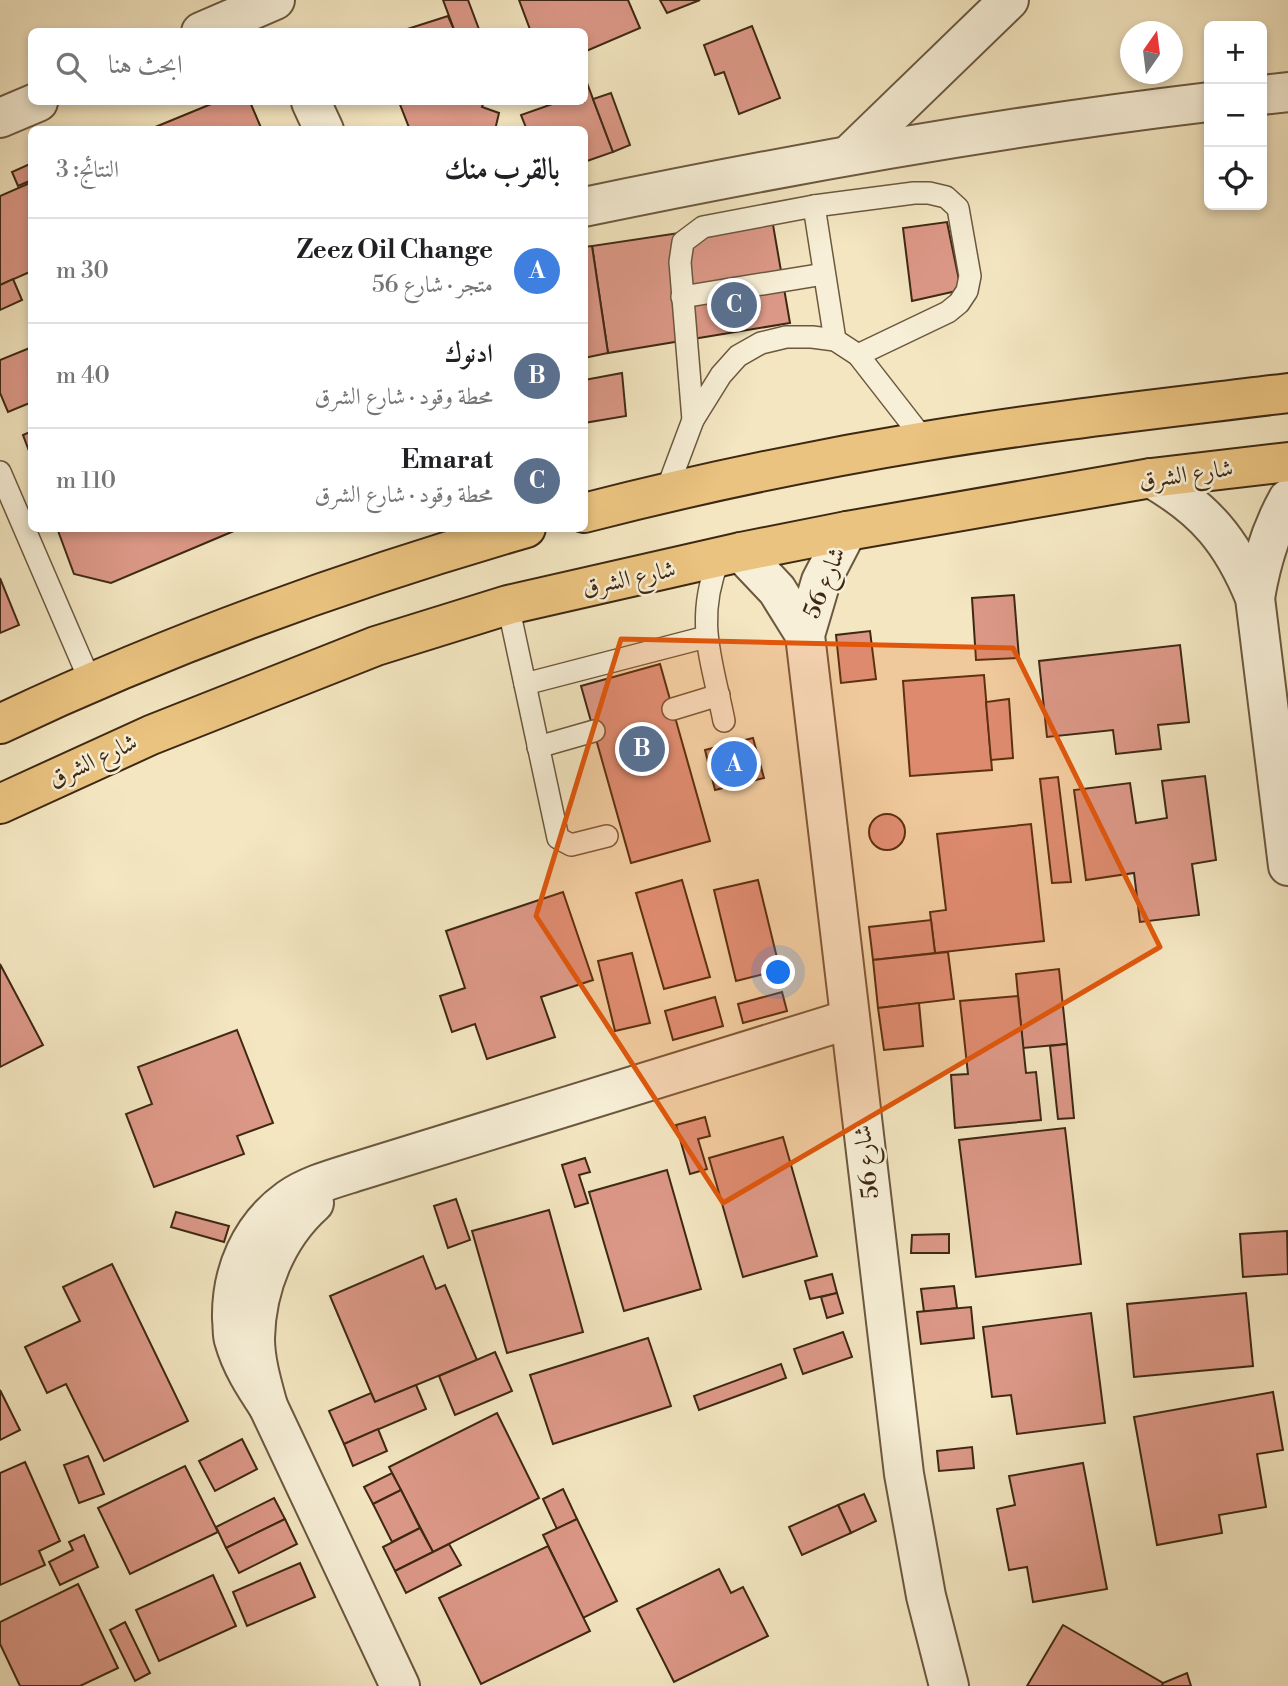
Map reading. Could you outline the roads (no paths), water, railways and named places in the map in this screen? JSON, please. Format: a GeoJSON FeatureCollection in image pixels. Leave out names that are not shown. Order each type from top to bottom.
{"type":"FeatureCollection","features":[{"type":"Feature","properties":{"kind":"main road"},"geometry":{"type":"LineString","coordinates":[[588,512],[666,492],[925,441],[1288,393]]}},
{"type":"Feature","properties":{"kind":"main road","name":"شارع الشرق"},"geometry":{"type":"LineString","coordinates":[[0,804],[151,734],[376,646],[508,606],[847,531],[1151,478],[1288,461]]}},
{"type":"Feature","properties":{"kind":"main road"},"geometry":{"type":"LineString","coordinates":[[0,724],[91,683],[439,542],[501,532]]}},
{"type":"Feature","properties":{"kind":"street"},"geometry":{"type":"LineString","coordinates":[[849,155],[1009,0]]}},
{"type":"Feature","properties":{"kind":"street"},"geometry":{"type":"LineString","coordinates":[[215,28],[274,11]]}},
{"type":"Feature","properties":{"kind":"street"},"geometry":{"type":"LineString","coordinates":[[1267,94],[1288,92]]}},
{"type":"Feature","properties":{"kind":"street"},"geometry":{"type":"LineString","coordinates":[[588,206],[849,155],[1008,129],[1204,103]]}},
{"type":"Feature","properties":{"kind":"street"},"geometry":{"type":"LineString","coordinates":[[0,118],[31,105]]}},
{"type":"Feature","properties":{"kind":"street"},"geometry":{"type":"LineString","coordinates":[[313,105],[322,126]]}},
{"type":"Feature","properties":{"kind":"street"},"geometry":{"type":"LineString","coordinates":[[1151,478],[1179,495],[1205,516],[1226,540],[1243,567],[1255,598],[1288,866]]}},
{"type":"Feature","properties":{"kind":"street"},"geometry":{"type":"LineString","coordinates":[[1255,598],[1262,559],[1275,522],[1288,499]]}},
{"type":"Feature","properties":{"kind":"street","name":"شارع 56"},"geometry":{"type":"LineString","coordinates":[[847,531],[821,581],[805,635],[904,1474],[926,1596],[949,1686]]}},
{"type":"Feature","properties":{"kind":"street","name":"شارع 56"},"geometry":{"type":"LineString","coordinates":[[730,556],[777,590],[805,635]]}},
{"type":"Feature","properties":{"kind":"street"},"geometry":{"type":"LineString","coordinates":[[400,1686],[268,1406],[247,1375],[233,1338],[232,1298],[241,1259],[260,1226],[290,1199],[325,1181],[850,1019]]}},
{"type":"Feature","properties":{"kind":"lane"},"geometry":{"type":"LineString","coordinates":[[693,420],[682,298],[680,262],[683,242],[703,227],[814,206],[914,193],[946,197],[958,208],[970,276],[967,291],[959,303],[948,312],[858,355]]}},
{"type":"Feature","properties":{"kind":"lane"},"geometry":{"type":"LineString","coordinates":[[814,206],[835,341]]}},
{"type":"Feature","properties":{"kind":"lane"},"geometry":{"type":"LineString","coordinates":[[682,298],[824,274]]}},
{"type":"Feature","properties":{"kind":"lane"},"geometry":{"type":"LineString","coordinates":[[666,492],[693,420],[721,375],[738,356],[761,343],[786,337],[812,337],[835,341],[858,355],[925,441]]}},
{"type":"Feature","properties":{"kind":"lane"},"geometry":{"type":"LineString","coordinates":[[0,472],[91,683]]}},
{"type":"Feature","properties":{"kind":"lane"},"geometry":{"type":"LineString","coordinates":[[724,721],[706,637],[706,606],[708,589],[730,556]]}},
{"type":"Feature","properties":{"kind":"lane"},"geometry":{"type":"LineString","coordinates":[[508,606],[558,838],[571,845],[607,836]]}},
{"type":"Feature","properties":{"kind":"lane"},"geometry":{"type":"LineString","coordinates":[[525,684],[706,637]]}},
{"type":"Feature","properties":{"kind":"lane"},"geometry":{"type":"LineString","coordinates":[[673,709],[719,695]]}},
{"type":"Feature","properties":{"kind":"lane"},"geometry":{"type":"LineString","coordinates":[[538,747],[594,731]]}},
{"type":"Feature","properties":{"kind":"place","name":"Emarat"},"geometry":{"type":"Point","coordinates":[734,305]}},
{"type":"Feature","properties":{"kind":"place","name":"ادنوك"},"geometry":{"type":"Point","coordinates":[642,749]}},
{"type":"Feature","properties":{"kind":"place","name":"Zeez Oil Change"},"geometry":{"type":"Point","coordinates":[734,764]}}]}
